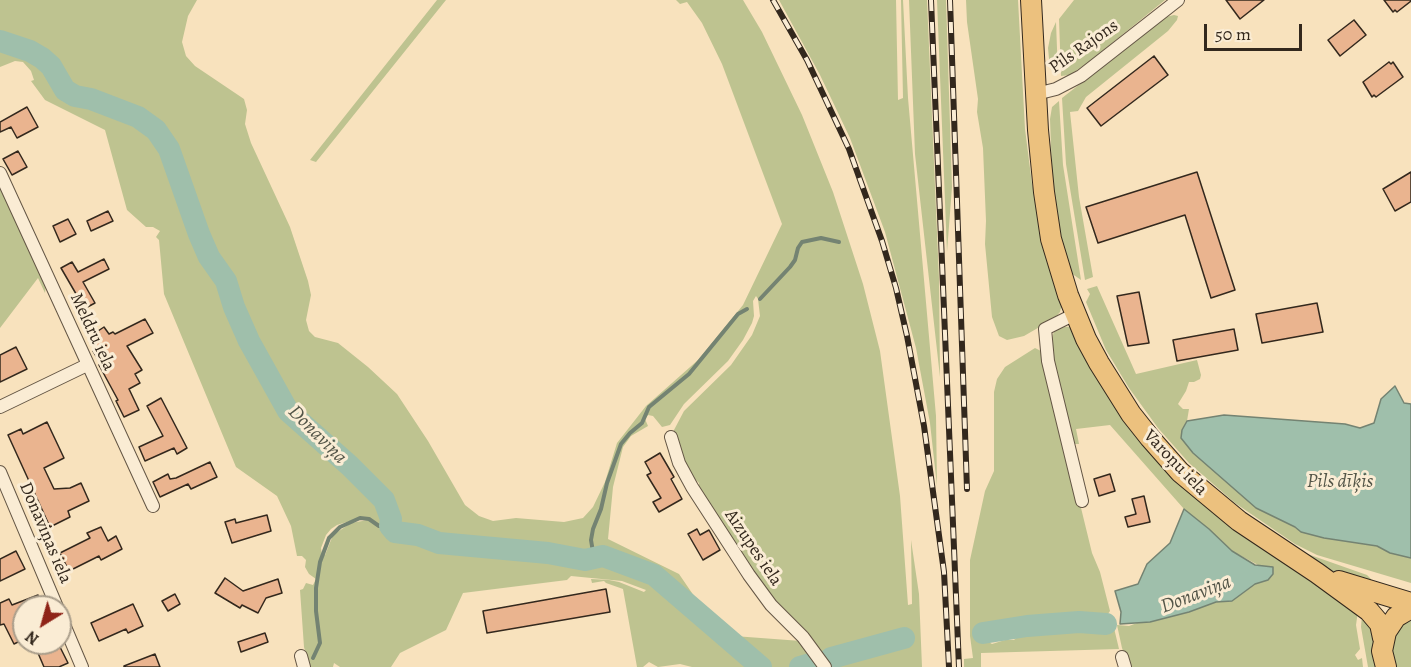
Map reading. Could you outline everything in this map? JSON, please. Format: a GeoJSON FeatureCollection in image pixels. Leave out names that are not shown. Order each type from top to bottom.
{"type":"FeatureCollection","features":[{"type":"Feature","properties":{"kind":"highway","name":"Varoņu iela"},"geometry":{"type":"LineString","coordinates":[[1031,0],[1044,192],[1051,239],[1075,314],[1099,363],[1114,388],[1164,456],[1217,505],[1369,611],[1380,624],[1383,638]]}},
{"type":"Feature","properties":{"kind":"highway","name":"Varoņu iela"},"geometry":{"type":"LineString","coordinates":[[1317,573],[1411,603]]}},
{"type":"Feature","properties":{"kind":"highway"},"geometry":{"type":"LineString","coordinates":[[1386,667],[1382,651],[1383,638],[1392,622],[1411,609]]}},
{"type":"Feature","properties":{"kind":"street","name":"Pils Rajons"},"geometry":{"type":"LineString","coordinates":[[1036,94],[1056,89],[1081,76],[1178,0]]}},
{"type":"Feature","properties":{"kind":"street","name":"Meldru iela"},"geometry":{"type":"LineString","coordinates":[[0,172],[153,506]]}},
{"type":"Feature","properties":{"kind":"street"},"geometry":{"type":"LineString","coordinates":[[1075,314],[1045,329],[1048,361],[1082,501]]}},
{"type":"Feature","properties":{"kind":"street"},"geometry":{"type":"LineString","coordinates":[[0,406],[87,364]]}},
{"type":"Feature","properties":{"kind":"street","name":"Aizupes iela"},"geometry":{"type":"LineString","coordinates":[[671,437],[679,463],[692,487],[749,575],[771,605],[803,637],[825,667]]}},
{"type":"Feature","properties":{"kind":"street","name":"Donaviņas iela"},"geometry":{"type":"LineString","coordinates":[[0,472],[52,595]]}},
{"type":"Feature","properties":{"kind":"street"},"geometry":{"type":"LineString","coordinates":[[72,643],[82,667]]}},
{"type":"Feature","properties":{"kind":"green space"},"geometry":{"type":"Polygon","coordinates":[[[0,0],[197,0],[188,16],[182,42],[186,56],[195,66],[244,99],[247,110],[245,124],[251,143],[290,227],[308,281],[311,295],[306,320],[309,331],[315,337],[338,343],[397,394],[428,441],[465,505],[479,516],[493,521],[516,518],[564,522],[583,518],[593,507],[605,482],[617,443],[646,406],[698,360],[743,305],[782,224],[722,64],[702,23],[687,2],[680,4],[676,0],[743,0],[762,32],[802,115],[833,192],[863,284],[880,351],[900,496],[908,605],[912,604],[911,540],[919,594],[922,667],[828,667],[773,602],[699,492],[699,483],[686,470],[674,430],[684,411],[731,365],[752,335],[760,316],[756,296],[753,301],[752,323],[728,361],[684,404],[670,425],[662,427],[653,416],[648,415],[645,419],[648,426],[631,436],[623,447],[613,487],[608,539],[679,574],[705,612],[734,636],[801,641],[821,667],[692,667],[680,664],[658,667],[649,662],[643,667],[637,667],[623,589],[604,581],[592,583],[591,579],[619,582],[644,592],[646,590],[622,581],[571,576],[567,580],[463,593],[446,630],[400,653],[391,667],[340,667],[334,663],[333,667],[309,667],[304,647],[300,590],[306,583],[313,585],[316,579],[305,567],[306,560],[302,556],[297,556],[291,526],[277,496],[236,467],[164,294],[159,240],[156,237],[160,231],[153,227],[146,227],[127,210],[105,130],[45,100],[31,81],[34,80],[31,71],[23,62],[15,61],[0,67],[0,0]],[[367,517],[331,529],[321,548],[322,555],[325,555],[333,535],[351,523],[368,520],[367,517]],[[398,531],[398,534],[421,538],[444,546],[472,547],[470,542],[441,541],[421,533],[398,531]]]}},
{"type":"Feature","properties":{"kind":"green space"},"geometry":{"type":"Polygon","coordinates":[[[437,0],[446,0],[316,162],[310,160],[437,0]]]}},
{"type":"Feature","properties":{"kind":"green space"},"geometry":{"type":"Polygon","coordinates":[[[779,0],[896,0],[898,100],[903,98],[901,0],[903,0],[908,98],[936,416],[937,486],[930,423],[916,348],[885,232],[850,138],[820,75],[779,0]]]}},
{"type":"Feature","properties":{"kind":"green space"},"geometry":{"type":"Polygon","coordinates":[[[909,0],[927,0],[939,279],[940,377],[915,154],[909,0]]]}},
{"type":"Feature","properties":{"kind":"green space"},"geometry":{"type":"Polygon","coordinates":[[[937,0],[946,0],[952,187],[947,252],[937,0]]]}},
{"type":"Feature","properties":{"kind":"green space"},"geometry":{"type":"Polygon","coordinates":[[[966,0],[1018,0],[1025,129],[1032,184],[1062,304],[1055,318],[1024,336],[1007,340],[999,336],[992,317],[985,244],[983,148],[977,112],[978,99],[966,0]]]}},
{"type":"Feature","properties":{"kind":"green space"},"geometry":{"type":"Polygon","coordinates":[[[1074,0],[1165,0],[1090,61],[1070,75],[1061,76],[1059,19],[1074,0]]]}},
{"type":"Feature","properties":{"kind":"green space"},"geometry":{"type":"Polygon","coordinates":[[[1178,16],[1177,20],[1168,31],[1086,97],[1078,111],[1070,112],[1079,197],[1093,277],[1085,280],[1066,164],[1062,98],[1166,17],[1178,16]]]}},
{"type":"Feature","properties":{"kind":"green space"},"geometry":{"type":"Polygon","coordinates":[[[1056,22],[1058,75],[1050,69],[1048,48],[1056,22]]]}},
{"type":"Feature","properties":{"kind":"green space"},"geometry":{"type":"Polygon","coordinates":[[[1059,101],[1063,165],[1081,280],[1071,273],[1066,262],[1053,201],[1050,119],[1052,107],[1059,101]]]}},
{"type":"Feature","properties":{"kind":"green space"},"geometry":{"type":"Polygon","coordinates":[[[0,182],[46,285],[45,293],[38,278],[0,328],[0,182]]]}},
{"type":"Feature","properties":{"kind":"green space","name":"Pils dīķis"},"geometry":{"type":"Polygon","coordinates":[[[1097,286],[1136,374],[1197,360],[1200,379],[1189,382],[1178,404],[1183,409],[1189,409],[1187,421],[1224,415],[1345,424],[1360,428],[1374,423],[1381,399],[1395,386],[1404,403],[1411,404],[1411,583],[1317,555],[1295,544],[1235,503],[1189,463],[1158,428],[1129,388],[1106,350],[1086,302],[1090,294],[1087,289],[1097,286]]]}},
{"type":"Feature","properties":{"kind":"green space"},"geometry":{"type":"Polygon","coordinates":[[[1061,326],[1072,329],[1160,463],[1185,489],[1242,535],[1358,611],[1356,625],[1360,649],[1355,655],[1358,660],[1362,658],[1363,667],[1129,667],[1117,625],[1129,626],[1150,622],[1216,602],[1232,601],[1255,584],[1268,580],[1260,566],[1232,551],[1184,509],[1110,425],[1076,429],[1079,444],[1073,444],[1069,420],[1053,365],[1051,343],[1054,331],[1061,326]]]}},
{"type":"Feature","properties":{"kind":"green space"},"geometry":{"type":"Polygon","coordinates":[[[1035,348],[1043,352],[1092,553],[1100,572],[1110,611],[1105,618],[1060,616],[1021,625],[997,622],[982,629],[982,638],[992,644],[1014,640],[1022,632],[1040,627],[1055,627],[1064,623],[1097,625],[1114,628],[1119,649],[981,653],[981,667],[964,667],[964,659],[973,658],[970,636],[970,560],[985,491],[994,471],[994,392],[997,379],[1005,367],[1035,348]]]}},
{"type":"Feature","properties":{"kind":"green space"},"geometry":{"type":"Polygon","coordinates":[[[1299,551],[1367,575],[1371,583],[1325,568],[1299,551]]]}},
{"type":"Feature","properties":{"kind":"green space"},"geometry":{"type":"Polygon","coordinates":[[[1362,615],[1372,625],[1379,667],[1368,667],[1361,627],[1362,615]]]}},
{"type":"Feature","properties":{"kind":"green space"},"geometry":{"type":"Polygon","coordinates":[[[1411,618],[1411,667],[1396,667],[1391,652],[1393,638],[1400,626],[1411,618]]]}},
{"type":"Feature","properties":{"kind":"water","name":"Pils dīķis"},"geometry":{"type":"Polygon","coordinates":[[[1395,386],[1404,403],[1411,404],[1411,558],[1390,553],[1377,546],[1301,532],[1256,508],[1193,453],[1181,438],[1187,421],[1224,415],[1345,424],[1360,428],[1374,423],[1381,399],[1395,386]]]}},
{"type":"Feature","properties":{"kind":"water"},"geometry":{"type":"Polygon","coordinates":[[[1184,509],[1232,551],[1255,565],[1273,567],[1273,574],[1268,580],[1255,584],[1232,601],[1216,602],[1150,622],[1120,624],[1121,612],[1115,591],[1138,584],[1147,564],[1170,543],[1184,509]]]}},
{"type":"Feature","properties":{"kind":"building"},"geometry":{"type":"Polygon","coordinates":[[[1226,0],[1264,0],[1240,19],[1226,0]]]}},
{"type":"Feature","properties":{"kind":"building"},"geometry":{"type":"Polygon","coordinates":[[[1384,0],[1411,1],[1397,12],[1395,10],[1393,12],[1384,0]]]}},
{"type":"Feature","properties":{"kind":"building"},"geometry":{"type":"Polygon","coordinates":[[[1354,20],[1366,35],[1340,56],[1328,40],[1354,20]]]}},
{"type":"Feature","properties":{"kind":"building"},"geometry":{"type":"Polygon","coordinates":[[[1154,56],[1168,75],[1101,126],[1087,108],[1154,56]]]}},
{"type":"Feature","properties":{"kind":"building"},"geometry":{"type":"Polygon","coordinates":[[[1389,62],[1391,64],[1393,62],[1403,77],[1376,97],[1374,95],[1372,97],[1363,82],[1389,62]]]}},
{"type":"Feature","properties":{"kind":"building"},"geometry":{"type":"Polygon","coordinates":[[[27,107],[38,127],[17,138],[11,127],[0,132],[0,122],[27,107]]]}},
{"type":"Feature","properties":{"kind":"building"},"geometry":{"type":"Polygon","coordinates":[[[18,151],[27,167],[12,175],[3,159],[18,151]]]}},
{"type":"Feature","properties":{"kind":"building"},"geometry":{"type":"Polygon","coordinates":[[[1197,172],[1235,290],[1211,298],[1185,215],[1098,243],[1086,207],[1197,172]]]}},
{"type":"Feature","properties":{"kind":"building"},"geometry":{"type":"Polygon","coordinates":[[[1411,172],[1411,202],[1395,211],[1383,189],[1411,172]]]}},
{"type":"Feature","properties":{"kind":"building"},"geometry":{"type":"Polygon","coordinates":[[[108,211],[113,221],[91,231],[87,221],[108,211]]]}},
{"type":"Feature","properties":{"kind":"building"},"geometry":{"type":"Polygon","coordinates":[[[68,219],[76,234],[60,242],[53,226],[68,219]]]}},
{"type":"Feature","properties":{"kind":"building"},"geometry":{"type":"Polygon","coordinates":[[[104,259],[109,269],[83,282],[95,303],[78,312],[73,302],[79,299],[61,268],[72,262],[78,272],[104,259]]]}},
{"type":"Feature","properties":{"kind":"building"},"geometry":{"type":"Polygon","coordinates":[[[1139,292],[1149,343],[1128,346],[1117,296],[1139,292]]]}},
{"type":"Feature","properties":{"kind":"building"},"geometry":{"type":"Polygon","coordinates":[[[1317,303],[1323,332],[1262,343],[1256,314],[1317,303]]]}},
{"type":"Feature","properties":{"kind":"building"},"geometry":{"type":"Polygon","coordinates":[[[145,319],[153,333],[127,346],[142,370],[135,374],[140,383],[129,389],[139,410],[124,417],[116,401],[118,400],[99,365],[101,364],[93,351],[96,349],[89,337],[104,327],[109,334],[113,332],[115,334],[145,319]]]}},
{"type":"Feature","properties":{"kind":"building"},"geometry":{"type":"Polygon","coordinates":[[[1234,329],[1238,350],[1177,361],[1173,340],[1234,329]]]}},
{"type":"Feature","properties":{"kind":"building"},"geometry":{"type":"Polygon","coordinates":[[[16,347],[27,369],[0,382],[0,355],[16,347]]]}},
{"type":"Feature","properties":{"kind":"building"},"geometry":{"type":"Polygon","coordinates":[[[161,398],[187,448],[177,454],[174,448],[145,461],[139,447],[163,436],[147,406],[161,398]]]}},
{"type":"Feature","properties":{"kind":"building"},"geometry":{"type":"Polygon","coordinates":[[[47,422],[64,458],[44,468],[54,489],[70,488],[81,483],[89,501],[68,511],[70,517],[50,527],[8,435],[21,429],[23,434],[47,422]]]}},
{"type":"Feature","properties":{"kind":"building"},"geometry":{"type":"Polygon","coordinates":[[[660,453],[674,477],[671,479],[682,499],[659,512],[653,502],[661,498],[647,475],[651,473],[645,462],[660,453]]]}},
{"type":"Feature","properties":{"kind":"building"},"geometry":{"type":"Polygon","coordinates":[[[210,462],[217,477],[191,489],[188,484],[160,497],[153,482],[168,474],[170,479],[176,478],[210,462]]]}},
{"type":"Feature","properties":{"kind":"building"},"geometry":{"type":"Polygon","coordinates":[[[1110,474],[1115,491],[1099,496],[1094,479],[1110,474]]]}},
{"type":"Feature","properties":{"kind":"building"},"geometry":{"type":"Polygon","coordinates":[[[1144,496],[1150,522],[1128,527],[1125,517],[1136,514],[1132,499],[1144,496]]]}},
{"type":"Feature","properties":{"kind":"building"},"geometry":{"type":"Polygon","coordinates":[[[267,515],[271,531],[232,543],[225,522],[235,519],[236,523],[267,515]]]}},
{"type":"Feature","properties":{"kind":"building"},"geometry":{"type":"Polygon","coordinates":[[[101,527],[108,541],[116,536],[122,549],[101,560],[99,556],[69,571],[60,553],[90,538],[87,533],[101,527]]]}},
{"type":"Feature","properties":{"kind":"building"},"geometry":{"type":"Polygon","coordinates":[[[697,529],[700,535],[709,530],[720,550],[703,560],[688,534],[697,529]]]}},
{"type":"Feature","properties":{"kind":"building"},"geometry":{"type":"Polygon","coordinates":[[[16,551],[25,569],[0,581],[0,559],[16,551]]]}},
{"type":"Feature","properties":{"kind":"building"},"geometry":{"type":"Polygon","coordinates":[[[225,578],[243,591],[278,579],[282,593],[266,598],[258,613],[242,605],[240,608],[215,593],[225,578]]]}},
{"type":"Feature","properties":{"kind":"building"},"geometry":{"type":"Polygon","coordinates":[[[606,589],[610,612],[487,633],[483,611],[606,589]]]}},
{"type":"Feature","properties":{"kind":"building"},"geometry":{"type":"Polygon","coordinates":[[[175,594],[180,604],[168,611],[162,601],[175,594]]]}},
{"type":"Feature","properties":{"kind":"building"},"geometry":{"type":"Polygon","coordinates":[[[9,599],[12,605],[12,640],[4,624],[0,625],[0,603],[9,599]]]}},
{"type":"Feature","properties":{"kind":"building"},"geometry":{"type":"Polygon","coordinates":[[[133,604],[143,626],[128,633],[126,629],[99,641],[91,623],[133,604]]]}},
{"type":"Feature","properties":{"kind":"building"},"geometry":{"type":"Polygon","coordinates":[[[265,633],[268,642],[241,652],[238,642],[265,633]]]}},
{"type":"Feature","properties":{"kind":"building"},"geometry":{"type":"Polygon","coordinates":[[[155,654],[160,667],[124,667],[124,666],[155,654]]]}},
{"type":"Feature","properties":{"kind":"building"},"geometry":{"type":"Polygon","coordinates":[[[39,655],[64,655],[68,663],[59,667],[44,667],[39,655]]]}},
{"type":"Feature","properties":{"kind":"waterway","name":"Donaviņa"},"geometry":{"type":"LineString","coordinates":[[0,41],[30,51],[42,58],[51,66],[65,90],[75,96],[91,99],[138,117],[156,130],[169,149],[209,257],[226,281],[234,307],[249,341],[288,411],[350,466],[384,500],[391,519],[390,526],[395,532],[418,535],[439,543],[548,553],[585,560],[603,556],[654,575],[761,667]]}},
{"type":"Feature","properties":{"kind":"waterway"},"geometry":{"type":"LineString","coordinates":[[760,299],[790,267],[802,242],[821,238],[839,242]]}},
{"type":"Feature","properties":{"kind":"waterway"},"geometry":{"type":"LineString","coordinates":[[594,558],[591,540],[593,529],[621,444],[642,423],[649,407],[689,374],[738,314],[747,309]]}},
{"type":"Feature","properties":{"kind":"waterway"},"geometry":{"type":"LineString","coordinates":[[313,658],[320,643],[316,588],[320,562],[329,538],[340,527],[360,518],[369,519],[379,526],[390,526]]}},
{"type":"Feature","properties":{"kind":"waterway","name":"Donaviņa"},"geometry":{"type":"LineString","coordinates":[[983,633],[1027,626],[1079,622],[1106,624]]}},
{"type":"Feature","properties":{"kind":"waterway","name":"Donaviņa"},"geometry":{"type":"LineString","coordinates":[[831,658],[904,638]]}},
{"type":"Feature","properties":{"kind":"waterway","name":"Donaviņa"},"geometry":{"type":"LineString","coordinates":[[800,667],[810,664]]}},
{"type":"Feature","properties":{"kind":"railway"},"geometry":{"type":"LineString","coordinates":[[773,0],[807,60],[849,149],[896,288],[924,426],[944,572],[949,667]]}},
{"type":"Feature","properties":{"kind":"railway"},"geometry":{"type":"LineString","coordinates":[[931,0],[959,667]]}},
{"type":"Feature","properties":{"kind":"railway"},"geometry":{"type":"LineString","coordinates":[[950,0],[967,489]]}}]}
